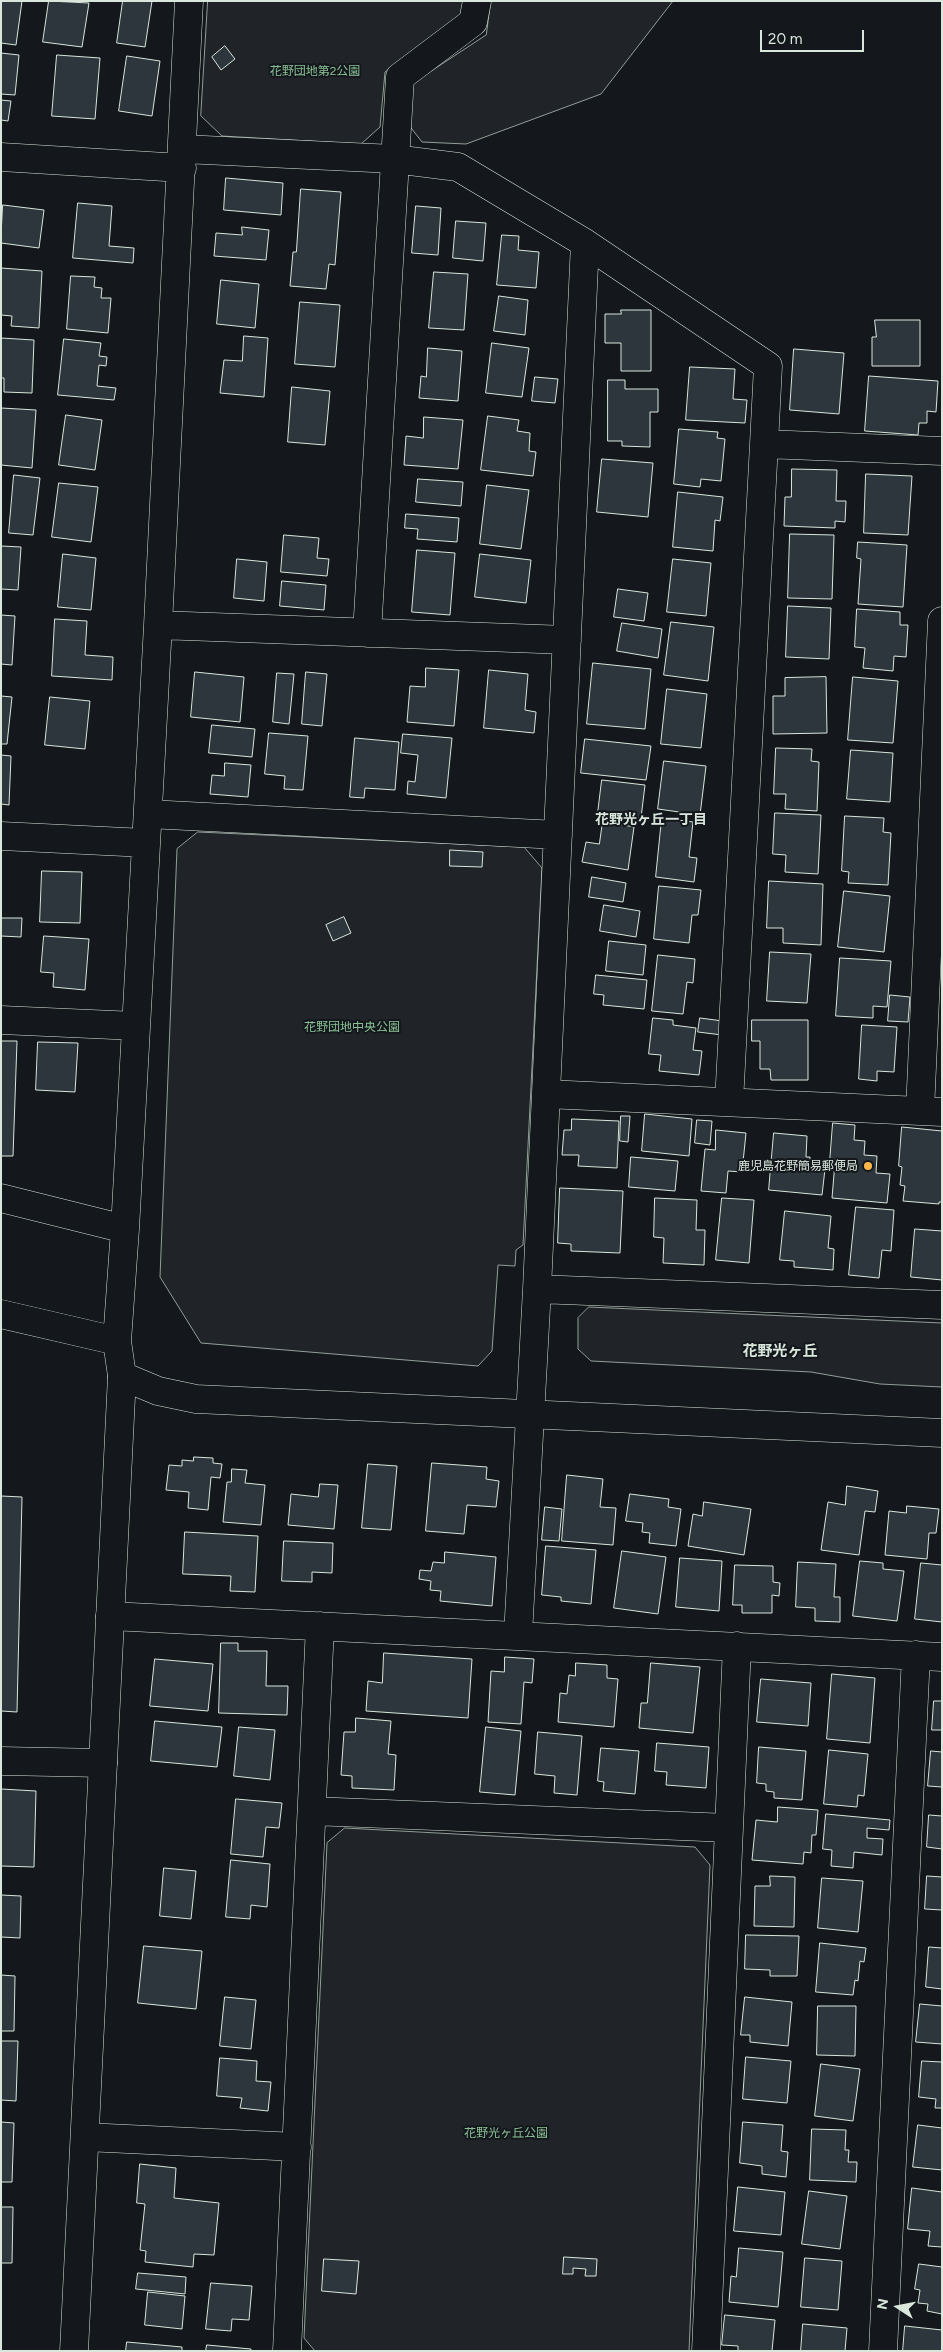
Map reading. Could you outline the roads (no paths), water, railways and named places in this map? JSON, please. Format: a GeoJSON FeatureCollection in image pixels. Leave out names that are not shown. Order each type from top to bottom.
{"type":"FeatureCollection","features":[{"type":"Feature","properties":{"kind":"street"},"geometry":{"type":"LineString","coordinates":[[74,2351],[122,1376],[117,1341],[148,814],[189,1]]}},
{"type":"Feature","properties":{"kind":"street"},"geometry":{"type":"LineString","coordinates":[[366,633],[400,77],[473,22],[477,1]]}},
{"type":"Feature","properties":{"kind":"street"},"geometry":{"type":"LineString","coordinates":[[1,157],[394,159],[458,167],[585,243],[768,366],[729,1102]]}},
{"type":"Feature","properties":{"kind":"street"},"geometry":{"type":"LineString","coordinates":[[518,1636],[537,1289],[585,243]]}},
{"type":"Feature","properties":{"kind":"street"},"geometry":{"type":"LineString","coordinates":[[764,444],[942,451]]}},
{"type":"Feature","properties":{"kind":"street"},"geometry":{"type":"LineString","coordinates":[[546,1094],[931,1111],[942,621]]}},
{"type":"Feature","properties":{"kind":"street"},"geometry":{"type":"LineString","coordinates":[[158,625],[567,640]]}},
{"type":"Feature","properties":{"kind":"street"},"geometry":{"type":"LineString","coordinates":[[148,814],[558,835]]}},
{"type":"Feature","properties":{"kind":"street"},"geometry":{"type":"LineString","coordinates":[[1,836],[146,843]]}},
{"type":"Feature","properties":{"kind":"street"},"geometry":{"type":"LineString","coordinates":[[1,1020],[136,1026]]}},
{"type":"Feature","properties":{"kind":"street"},"geometry":{"type":"LineString","coordinates":[[1,1198],[125,1229]]}},
{"type":"Feature","properties":{"kind":"street"},"geometry":{"type":"LineString","coordinates":[[537,1289],[942,1305]]}},
{"type":"Feature","properties":{"kind":"street"},"geometry":{"type":"LineString","coordinates":[[1,1314],[117,1341]]}},
{"type":"Feature","properties":{"kind":"street"},"geometry":{"type":"LineString","coordinates":[[122,1376],[158,1391],[196,1399],[529,1416],[942,1433]]}},
{"type":"Feature","properties":{"kind":"street"},"geometry":{"type":"LineString","coordinates":[[110,1616],[929,1656],[883,2351]]}},
{"type":"Feature","properties":{"kind":"street"},"geometry":{"type":"LineString","coordinates":[[287,2351],[320,1626]]}},
{"type":"Feature","properties":{"kind":"street"},"geometry":{"type":"LineString","coordinates":[[706,2351],[737,1646]]}},
{"type":"Feature","properties":{"kind":"street"},"geometry":{"type":"LineString","coordinates":[[1,1761],[103,1763]]}},
{"type":"Feature","properties":{"kind":"street"},"geometry":{"type":"LineString","coordinates":[[312,1811],[729,1828]]}},
{"type":"Feature","properties":{"kind":"street"},"geometry":{"type":"LineString","coordinates":[[85,2137],[297,2146]]}},
{"type":"Feature","properties":{"kind":"place","name":"鹿児島花野簡易郵便局"},"geometry":{"type":"Point","coordinates":[868,1166]}},
{"type":"Feature","properties":{"kind":"district","name":"花野光ヶ丘一丁目"},"geometry":{"type":"Point","coordinates":[651,820]}},
{"type":"Feature","properties":{"kind":"district","name":"花野光ヶ丘"},"geometry":{"type":"Point","coordinates":[780,1352]}},
{"type":"Feature","properties":{"kind":"park label","name":"花野団地第2公園"},"geometry":{"type":"Point","coordinates":[315,71]}},
{"type":"Feature","properties":{"kind":"park label","name":"花野団地中央公園"},"geometry":{"type":"Point","coordinates":[352,1027]}},
{"type":"Feature","properties":{"kind":"park label","name":"花野光ヶ丘公園"},"geometry":{"type":"Point","coordinates":[506,2133]}}]}
